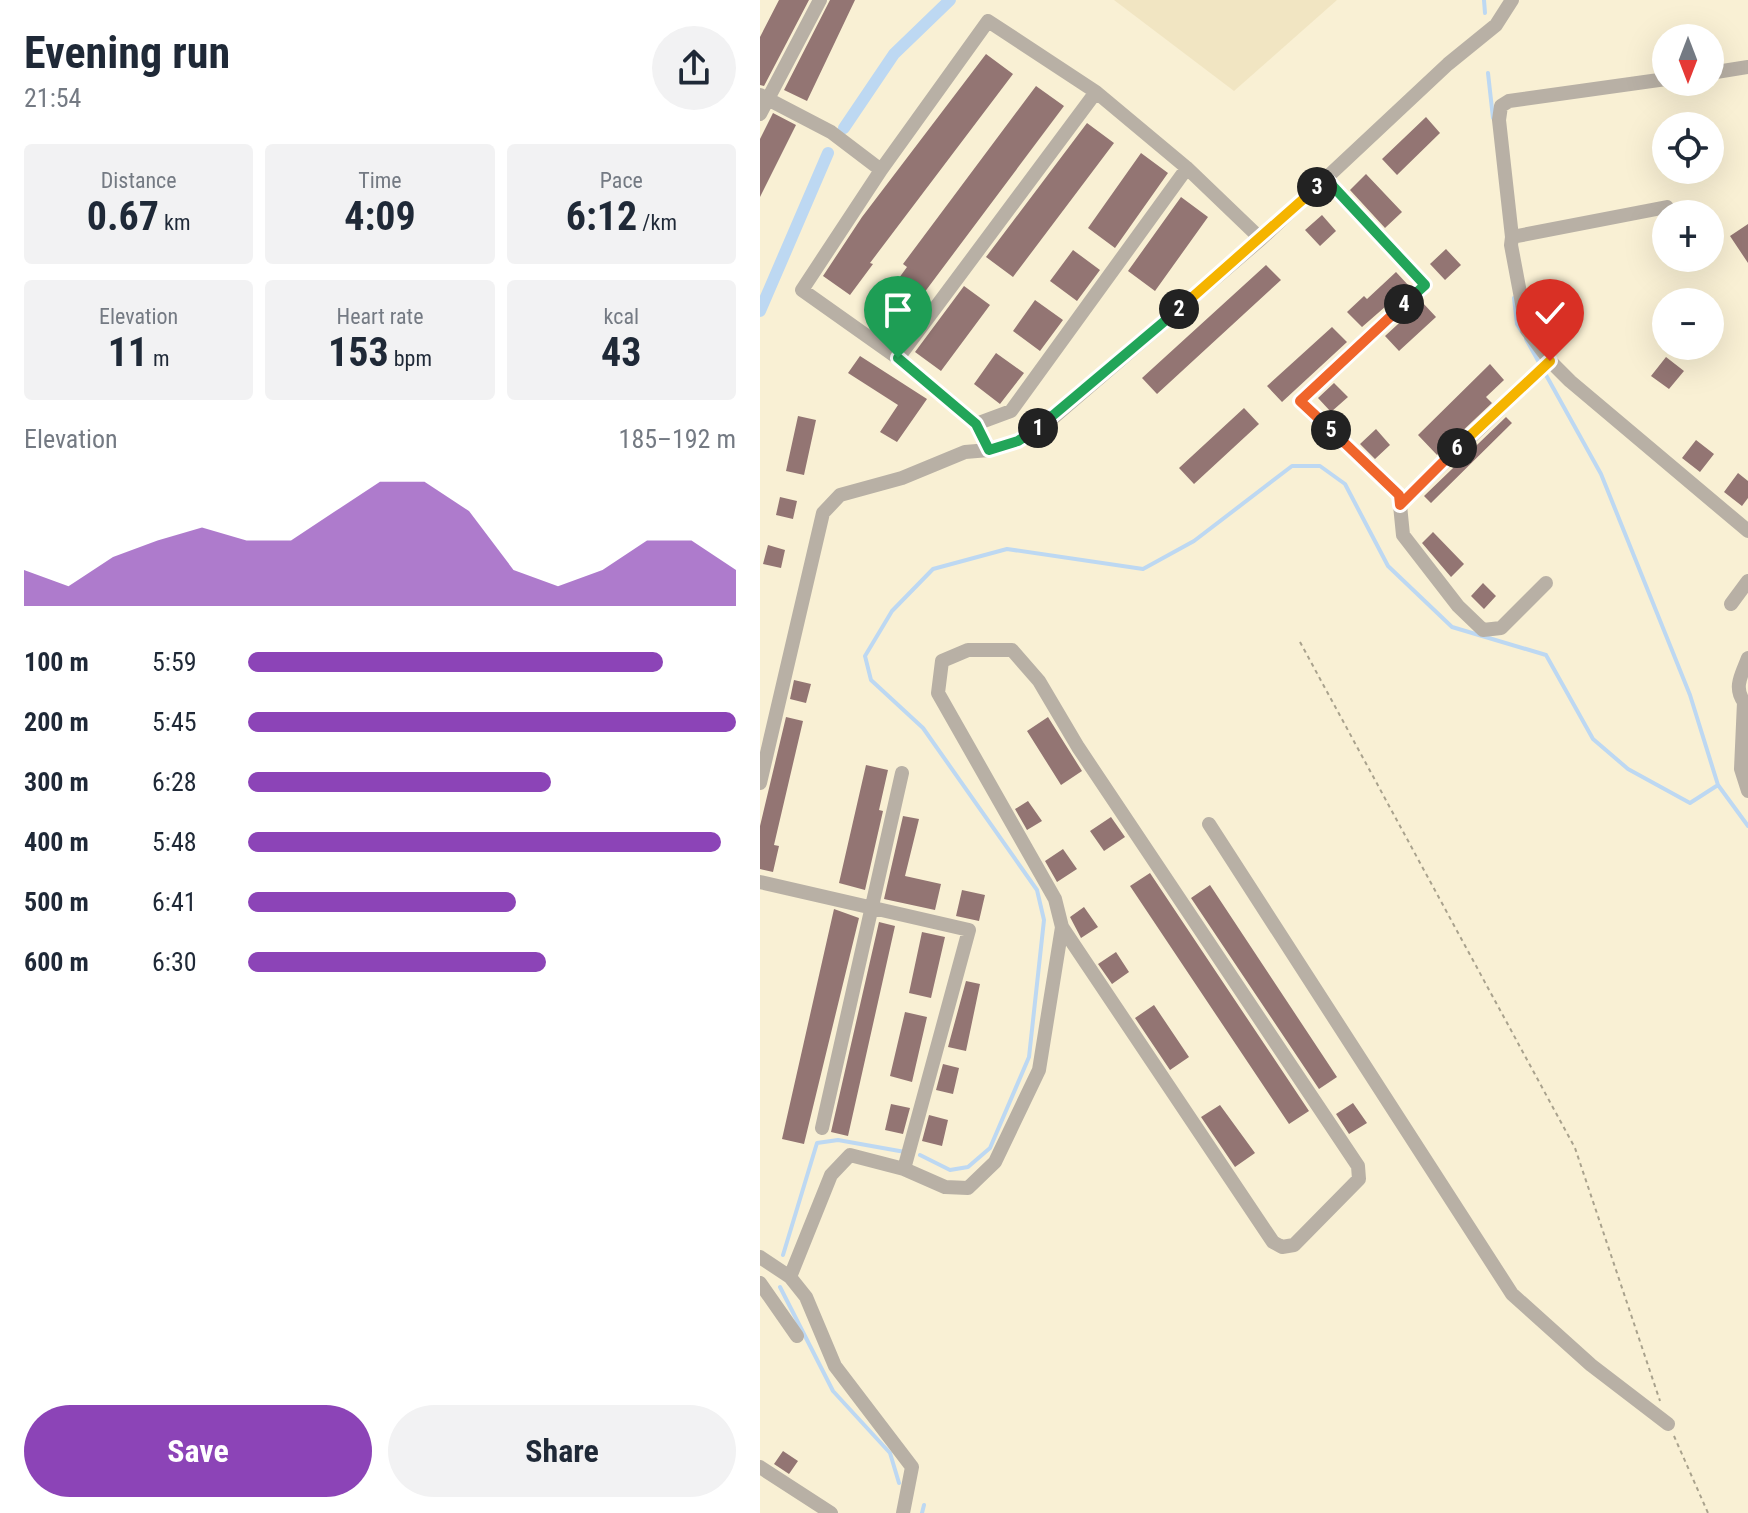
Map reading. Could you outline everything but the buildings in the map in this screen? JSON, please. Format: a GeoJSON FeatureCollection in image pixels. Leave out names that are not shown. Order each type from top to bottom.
{"type":"FeatureCollection","features":[{"type":"Feature","properties":{"kind":"street"},"geometry":{"type":"LineString","coordinates":[[760,114],[764,97],[820,0]]}},
{"type":"Feature","properties":{"kind":"street"},"geometry":{"type":"LineString","coordinates":[[760,783],[823,513],[840,495],[902,478],[965,452],[989,450],[1018,441],[1047,423],[1261,239],[1448,64],[1496,25],[1512,0]]}},
{"type":"Feature","properties":{"kind":"street"},"geometry":{"type":"LineString","coordinates":[[989,450],[976,424],[898,358],[802,290],[881,170],[988,21],[1096,92],[1187,168],[1261,239]]}},
{"type":"Feature","properties":{"kind":"street"},"geometry":{"type":"LineString","coordinates":[[1724,71],[1748,67]]}},
{"type":"Feature","properties":{"kind":"street"},"geometry":{"type":"LineString","coordinates":[[1652,81],[1509,101],[1501,106],[1499,120],[1511,245],[1527,330],[1550,361],[1748,531]]}},
{"type":"Feature","properties":{"kind":"street"},"geometry":{"type":"LineString","coordinates":[[898,358],[1096,92]]}},
{"type":"Feature","properties":{"kind":"street"},"geometry":{"type":"LineString","coordinates":[[764,97],[831,132],[881,170]]}},
{"type":"Feature","properties":{"kind":"street"},"geometry":{"type":"LineString","coordinates":[[976,424],[1011,411],[1187,168]]}},
{"type":"Feature","properties":{"kind":"street"},"geometry":{"type":"LineString","coordinates":[[1325,179],[1425,285],[1300,401],[1399,495],[1403,535],[1458,606],[1483,630],[1501,628],[1546,583]]}},
{"type":"Feature","properties":{"kind":"street"},"geometry":{"type":"LineString","coordinates":[[1512,237],[1652,210]]}},
{"type":"Feature","properties":{"kind":"street"},"geometry":{"type":"LineString","coordinates":[[1400,505],[1550,361]]}},
{"type":"Feature","properties":{"kind":"street"},"geometry":{"type":"LineString","coordinates":[[1731,604],[1748,581]]}},
{"type":"Feature","properties":{"kind":"street"},"geometry":{"type":"LineString","coordinates":[[790,1277],[831,1175],[850,1155],[904,1169],[945,1187],[968,1188],[995,1162],[1039,1070],[1062,927],[1055,899],[938,693],[942,661],[968,650],[1012,650],[1039,681],[1078,747],[1358,1166],[1359,1179],[1294,1245],[1282,1247],[1273,1242],[1062,927]]}},
{"type":"Feature","properties":{"kind":"street"},"geometry":{"type":"LineString","coordinates":[[1748,658],[1738,683],[1738,694],[1746,703],[1741,769],[1748,791]]}},
{"type":"Feature","properties":{"kind":"street"},"geometry":{"type":"LineString","coordinates":[[822,1128],[902,773]]}},
{"type":"Feature","properties":{"kind":"street"},"geometry":{"type":"LineString","coordinates":[[1209,824],[1512,1294],[1591,1365],[1668,1424]]}},
{"type":"Feature","properties":{"kind":"street"},"geometry":{"type":"LineString","coordinates":[[760,882],[969,930],[904,1169]]}},
{"type":"Feature","properties":{"kind":"street"},"geometry":{"type":"LineString","coordinates":[[760,1257],[790,1277],[806,1297],[835,1366],[912,1467],[903,1513]]}},
{"type":"Feature","properties":{"kind":"street"},"geometry":{"type":"LineString","coordinates":[[760,1283],[797,1336]]}},
{"type":"Feature","properties":{"kind":"street"},"geometry":{"type":"LineString","coordinates":[[760,1467],[831,1513]]}},
{"type":"Feature","properties":{"kind":"path"},"geometry":{"type":"LineString","coordinates":[[1300,642],[1575,1148],[1668,1424],[1708,1513]]}},
{"type":"Feature","properties":{"kind":"shaded area"},"geometry":{"type":"Polygon","coordinates":[[[1114,0],[1337,0],[1234,91],[1114,0]]]}},
{"type":"Feature","properties":{"kind":"waterway"},"geometry":{"type":"LineString","coordinates":[[844,128],[894,54],[950,0]]}},
{"type":"Feature","properties":{"kind":"waterway"},"geometry":{"type":"LineString","coordinates":[[1484,0],[1485,13]]}},
{"type":"Feature","properties":{"kind":"waterway"},"geometry":{"type":"LineString","coordinates":[[1488,73],[1493,118]]}},
{"type":"Feature","properties":{"kind":"waterway"},"geometry":{"type":"LineString","coordinates":[[760,311],[828,153]]}},
{"type":"Feature","properties":{"kind":"waterway"},"geometry":{"type":"LineString","coordinates":[[1514,298],[1517,324],[1522,332]]}},
{"type":"Feature","properties":{"kind":"waterway"},"geometry":{"type":"LineString","coordinates":[[1526,339],[1601,474],[1690,695],[1718,785],[1748,826]]}},
{"type":"Feature","properties":{"kind":"waterway"},"geometry":{"type":"LineString","coordinates":[[920,1155],[950,1170],[968,1167],[990,1148],[1029,1057],[1044,920],[1037,890],[923,728],[871,680],[865,656],[892,611],[933,569],[1007,549],[1143,569],[1194,541],[1292,466],[1320,466],[1345,484],[1388,566],[1452,627],[1546,655],[1593,739],[1628,769],[1690,803],[1718,785]]}},
{"type":"Feature","properties":{"kind":"waterway"},"geometry":{"type":"LineString","coordinates":[[783,1255],[817,1143],[838,1140],[905,1152]]}},
{"type":"Feature","properties":{"kind":"waterway"},"geometry":{"type":"LineString","coordinates":[[780,1287],[833,1391],[890,1453],[899,1483]]}},
{"type":"Feature","properties":{"kind":"waterway"},"geometry":{"type":"LineString","coordinates":[[922,1513],[924,1505]]}},
{"type":"Feature","properties":{"kind":"route"},"geometry":{"type":"LineString","coordinates":[[898,358],[976,424],[989,450],[1018,441],[1047,423],[1261,239],[1325,179],[1425,285],[1300,401],[1399,495],[1400,505],[1550,361]]}}]}
